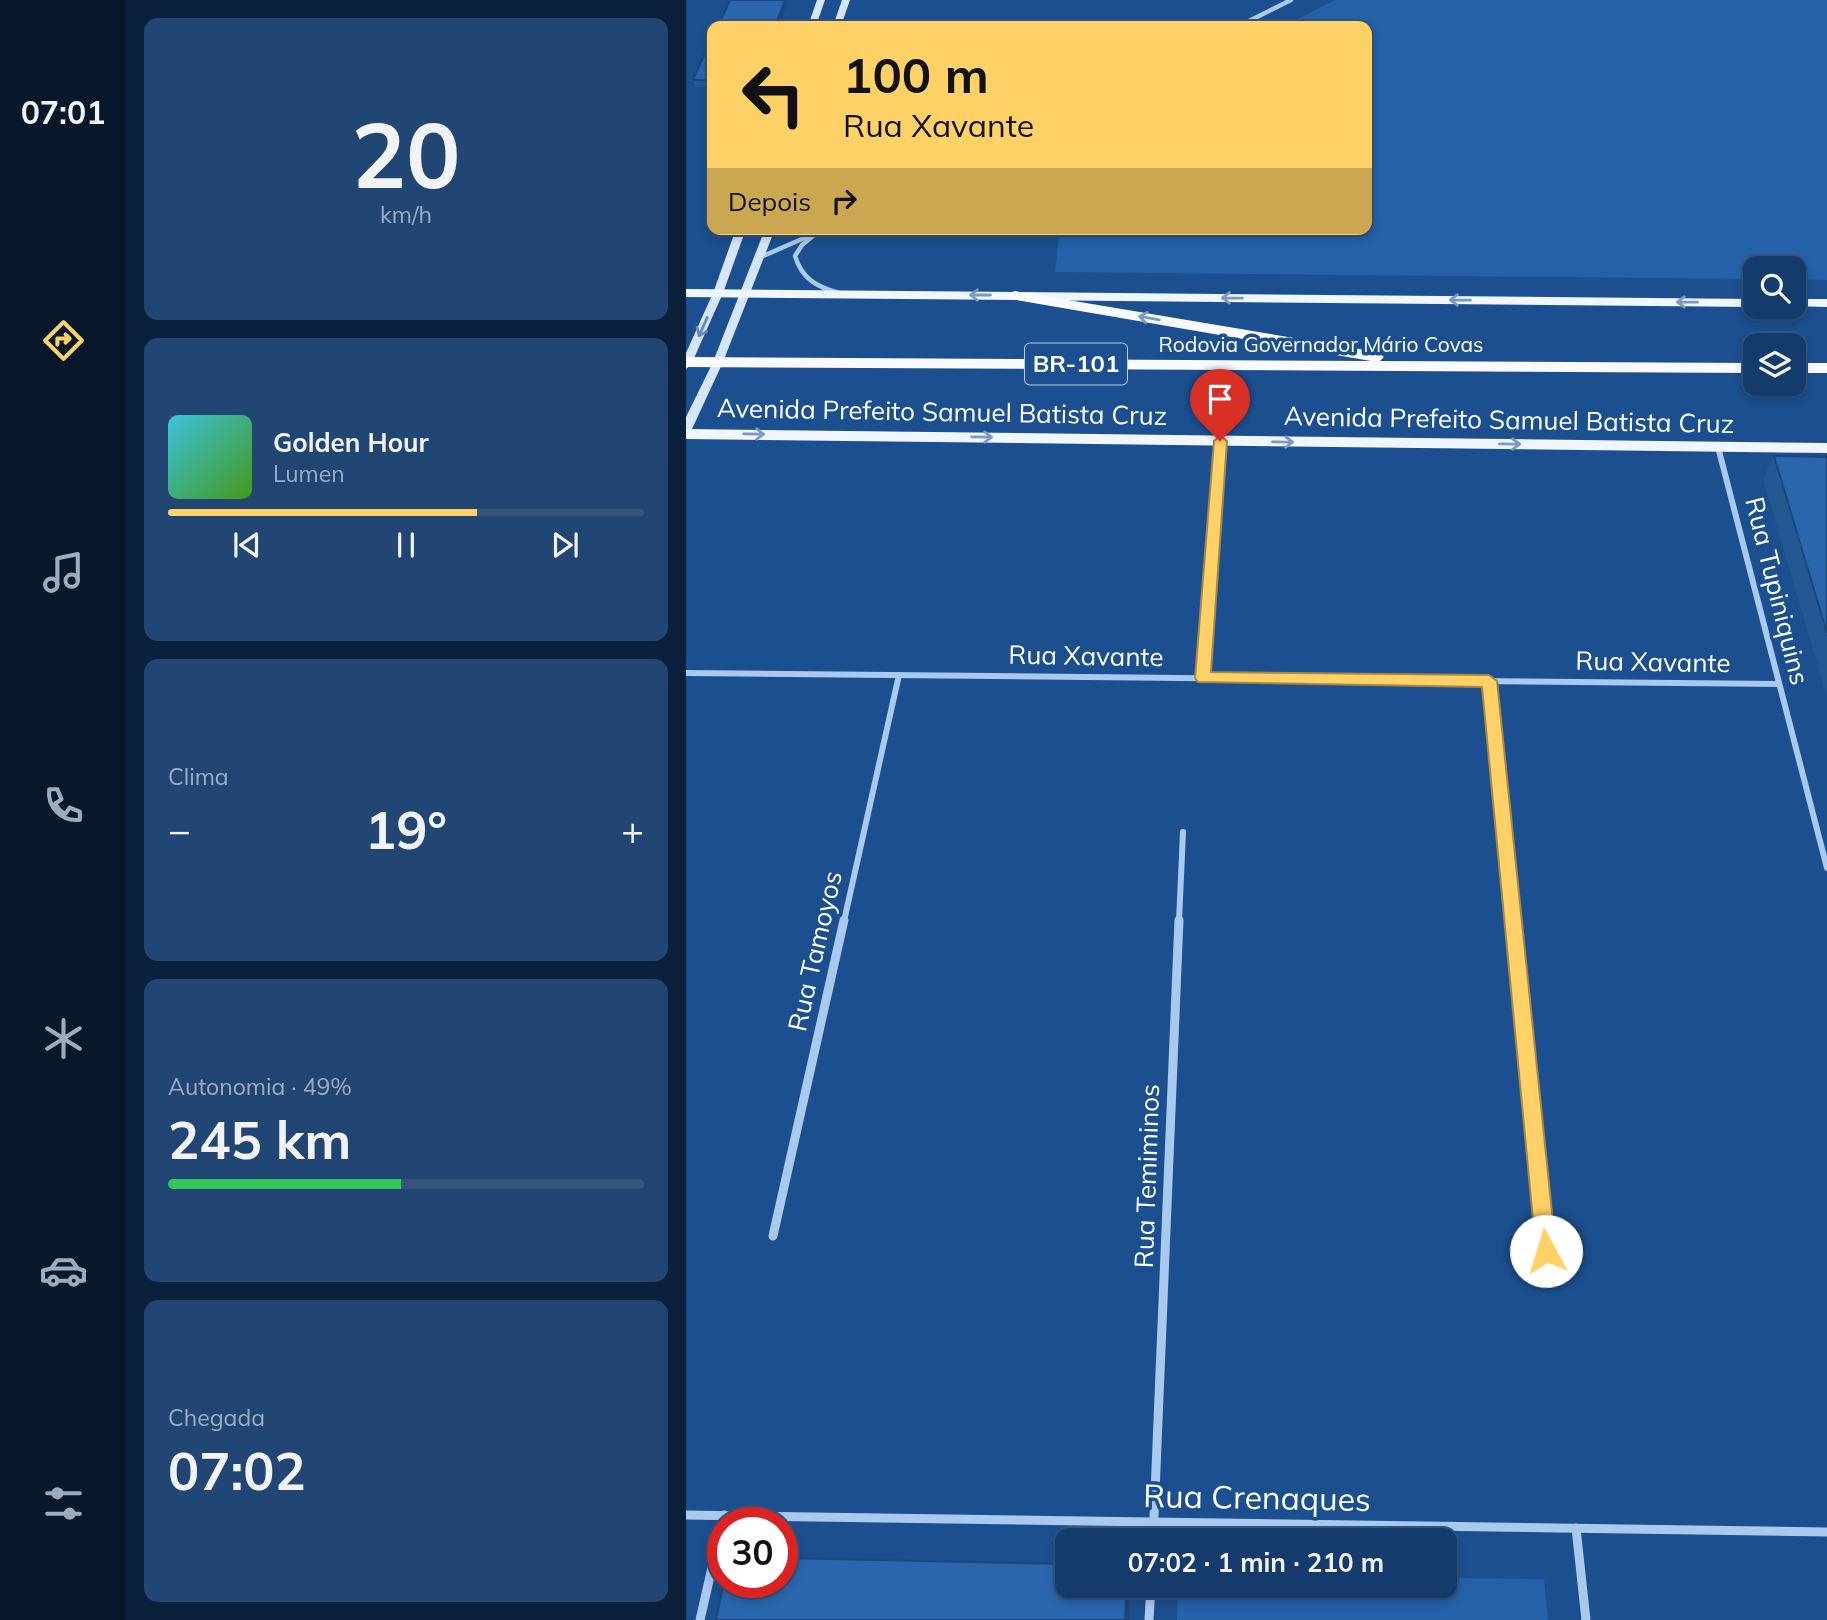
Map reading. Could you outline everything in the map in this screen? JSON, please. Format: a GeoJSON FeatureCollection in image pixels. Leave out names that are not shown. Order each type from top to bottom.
{"type":"FeatureCollection","features":[{"type":"Feature","properties":{"kind":"highway"},"geometry":{"type":"LineString","coordinates":[[1016,296],[1434,366]]}},
{"type":"Feature","properties":{"kind":"highway","name":"BR-101"},"geometry":{"type":"LineString","coordinates":[[686,363],[718,362]]}},
{"type":"Feature","properties":{"kind":"highway","name":"Rodovia Governador Mário Covas"},"geometry":{"type":"LineString","coordinates":[[718,362],[1743,368]]}},
{"type":"Feature","properties":{"kind":"highway"},"geometry":{"type":"LineString","coordinates":[[1806,368],[1827,368]]}},
{"type":"Feature","properties":{"kind":"main road"},"geometry":{"type":"LineString","coordinates":[[814,21],[821,0]]}},
{"type":"Feature","properties":{"kind":"main road"},"geometry":{"type":"LineString","coordinates":[[839,21],[846,0]]}},
{"type":"Feature","properties":{"kind":"main road"},"geometry":{"type":"LineString","coordinates":[[686,363],[718,293],[739,235]]}},
{"type":"Feature","properties":{"kind":"main road"},"geometry":{"type":"LineString","coordinates":[[686,431],[718,362],[768,235]]}},
{"type":"Feature","properties":{"kind":"main road"},"geometry":{"type":"LineString","coordinates":[[686,293],[1743,303]]}},
{"type":"Feature","properties":{"kind":"main road"},"geometry":{"type":"LineString","coordinates":[[1806,303],[1827,303]]}},
{"type":"Feature","properties":{"kind":"main road","name":"Avenida Prefeito Samuel Batista Cruz"},"geometry":{"type":"LineString","coordinates":[[686,431],[1827,448]]}},
{"type":"Feature","properties":{"kind":"street"},"geometry":{"type":"LineString","coordinates":[[1248,21],[1292,0]]}},
{"type":"Feature","properties":{"kind":"street"},"geometry":{"type":"LineString","coordinates":[[761,257],[811,235]]}},
{"type":"Feature","properties":{"kind":"street"},"geometry":{"type":"LineString","coordinates":[[816,235],[795,256],[798,269],[807,279],[822,288],[847,294]]}},
{"type":"Feature","properties":{"kind":"street"},"geometry":{"type":"LineString","coordinates":[[1203,678],[1220,441]]}},
{"type":"Feature","properties":{"kind":"street","name":"Rua Tupiniquins"},"geometry":{"type":"LineString","coordinates":[[1718,447],[1827,868]]}},
{"type":"Feature","properties":{"kind":"street","name":"Rua Xavante"},"geometry":{"type":"LineString","coordinates":[[686,673],[1779,684]]}},
{"type":"Feature","properties":{"kind":"street","name":"Rua Tamoyos"},"geometry":{"type":"LineString","coordinates":[[773,1236],[899,675]]}},
{"type":"Feature","properties":{"kind":"street"},"geometry":{"type":"LineString","coordinates":[[1489,681],[1546,1251]]}},
{"type":"Feature","properties":{"kind":"street","name":"Rua Temiminos"},"geometry":{"type":"LineString","coordinates":[[1154,1528],[1183,832]]}},
{"type":"Feature","properties":{"kind":"street","name":"Rua Crenaques"},"geometry":{"type":"LineString","coordinates":[[686,1515],[707,1516]]}},
{"type":"Feature","properties":{"kind":"street","name":"Rua Crenaques"},"geometry":{"type":"LineString","coordinates":[[798,1517],[1827,1532]]}},
{"type":"Feature","properties":{"kind":"street"},"geometry":{"type":"LineString","coordinates":[[1576,1528],[1586,1620]]}},
{"type":"Feature","properties":{"kind":"street"},"geometry":{"type":"LineString","coordinates":[[700,1620],[707,1590]]}},
{"type":"Feature","properties":{"kind":"street"},"geometry":{"type":"LineString","coordinates":[[1149,1620],[1150,1598]]}},
{"type":"Feature","properties":{"kind":"shaded area"},"geometry":{"type":"Polygon","coordinates":[[[1335,0],[1827,0],[1827,280],[1806,279],[1806,256],[1743,256],[1743,279],[1055,272],[1059,235],[1372,235],[1372,21],[1294,21],[1335,0]]]}},
{"type":"Feature","properties":{"kind":"shaded area"},"geometry":{"type":"Polygon","coordinates":[[[1457,1578],[1544,1579],[1548,1620],[1177,1620],[1178,1598],[1457,1598],[1457,1578]]]}},
{"type":"Feature","properties":{"kind":"building"},"geometry":{"type":"Polygon","coordinates":[[[730,0],[785,0],[777,21],[720,21],[730,0]]]}},
{"type":"Feature","properties":{"kind":"building"},"geometry":{"type":"Polygon","coordinates":[[[707,49],[707,80],[693,80],[707,49]]]}},
{"type":"Feature","properties":{"kind":"building"},"geometry":{"type":"Polygon","coordinates":[[[1774,456],[1827,457],[1827,633],[1774,456]]]}},
{"type":"Feature","properties":{"kind":"building"},"geometry":{"type":"Polygon","coordinates":[[[798,1558],[1055,1564],[1055,1598],[1126,1598],[1125,1620],[716,1620],[721,1598],[798,1598],[798,1558]]]}},
{"type":"Feature","properties":{"kind":"route"},"geometry":{"type":"LineString","coordinates":[[1220,441],[1203,678],[1489,681],[1546,1251]]}}]}
